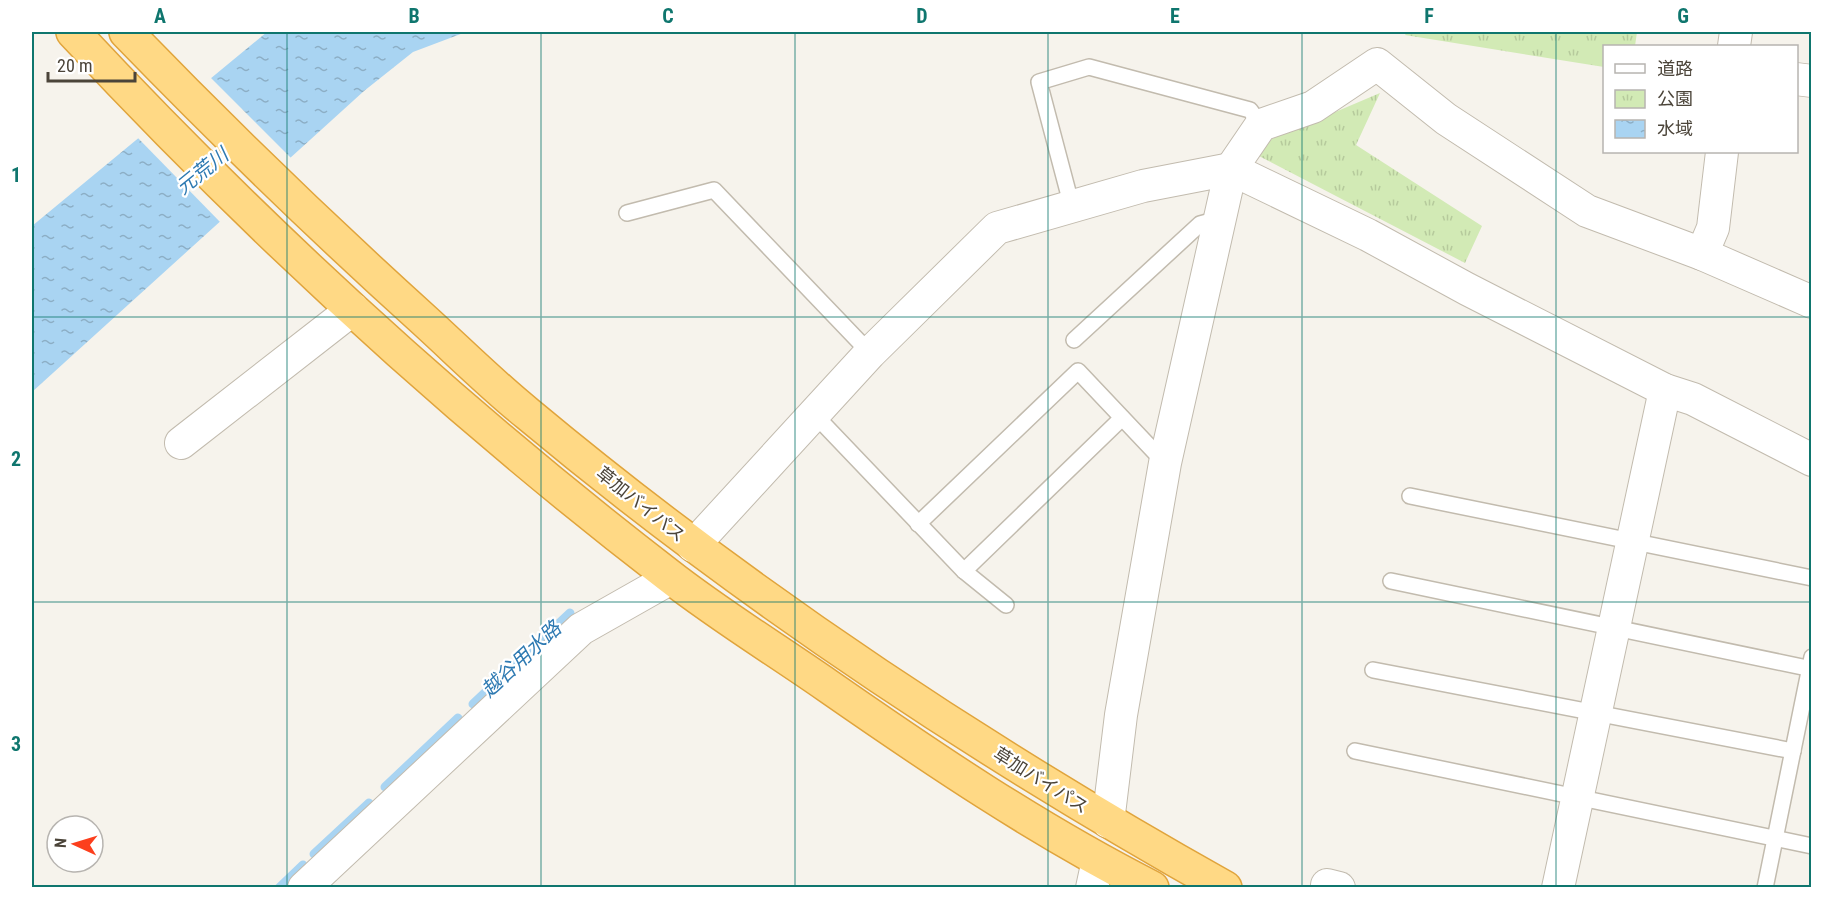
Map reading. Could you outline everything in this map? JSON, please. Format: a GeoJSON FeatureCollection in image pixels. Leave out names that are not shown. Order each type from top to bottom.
{"type":"FeatureCollection","features":[{"type":"Feature","properties":{"kind":"highway"},"geometry":{"type":"LineString","coordinates":[[73,32],[173,137],[348,305],[555,485],[670,578],[960,777],[1095,874],[1152,888]]}},
{"type":"Feature","properties":{"kind":"highway","name":"草加バイパス"},"geometry":{"type":"LineString","coordinates":[[126,32],[290,196],[526,413],[693,546],[904,695],[1108,822],[1225,888]]}},
{"type":"Feature","properties":{"kind":"street"},"geometry":{"type":"LineString","coordinates":[[1108,822],[1120,715],[1165,463],[1222,218],[1230,169],[1261,125],[1312,107],[1377,64],[1446,118],[1587,210],[1702,254],[1812,302]]}},
{"type":"Feature","properties":{"kind":"street"},"geometry":{"type":"LineString","coordinates":[[1702,254],[1713,228],[1722,153]]}},
{"type":"Feature","properties":{"kind":"street"},"geometry":{"type":"LineString","coordinates":[[693,546],[870,353],[997,228],[1143,186],[1230,169],[1368,235],[1467,289],[1665,390],[1692,399],[1812,460]]}},
{"type":"Feature","properties":{"kind":"street"},"geometry":{"type":"LineString","coordinates":[[181,443],[348,305]]}},
{"type":"Feature","properties":{"kind":"street"},"geometry":{"type":"LineString","coordinates":[[1558,888],[1665,390]]}},
{"type":"Feature","properties":{"kind":"street"},"geometry":{"type":"LineString","coordinates":[[304,888],[580,629],[670,578]]}},
{"type":"Feature","properties":{"kind":"lane"},"geometry":{"type":"LineString","coordinates":[[1072,207],[1039,82],[1089,67],[1250,110],[1261,125]]}},
{"type":"Feature","properties":{"kind":"lane"},"geometry":{"type":"LineString","coordinates":[[627,213],[714,190],[870,353]]}},
{"type":"Feature","properties":{"kind":"lane"},"geometry":{"type":"LineString","coordinates":[[1074,340],[1200,225],[1222,218]]}},
{"type":"Feature","properties":{"kind":"lane"},"geometry":{"type":"LineString","coordinates":[[918,524],[1078,371],[1165,463]]}},
{"type":"Feature","properties":{"kind":"lane"},"geometry":{"type":"LineString","coordinates":[[814,414],[964,571],[1006,604]]}},
{"type":"Feature","properties":{"kind":"lane"},"geometry":{"type":"LineString","coordinates":[[964,571],[1122,418]]}},
{"type":"Feature","properties":{"kind":"lane"},"geometry":{"type":"LineString","coordinates":[[1410,496],[1812,578]]}},
{"type":"Feature","properties":{"kind":"lane"},"geometry":{"type":"LineString","coordinates":[[1391,581],[1614,628],[1811,665],[1765,888]]}},
{"type":"Feature","properties":{"kind":"lane"},"geometry":{"type":"LineString","coordinates":[[1373,670],[1793,751]]}},
{"type":"Feature","properties":{"kind":"lane"},"geometry":{"type":"LineString","coordinates":[[1355,751],[1812,846]]}},
{"type":"Feature","properties":{"kind":"green space"},"geometry":{"type":"Polygon","coordinates":[[[1407,32],[1637,32],[1635,45],[1603,45],[1603,67],[1405,35],[1407,32]]]}},
{"type":"Feature","properties":{"kind":"green space"},"geometry":{"type":"Polygon","coordinates":[[[1380,93],[1356,145],[1482,226],[1465,263],[1257,155],[1267,141],[1380,93]]]}},
{"type":"Feature","properties":{"kind":"water","name":"元荒川"},"geometry":{"type":"Polygon","coordinates":[[[267,32],[466,32],[413,52],[364,91],[32,392],[32,226],[267,32]]]}},
{"type":"Feature","properties":{"kind":"pier"},"geometry":{"type":"Polygon","coordinates":[[[209,76],[293,160],[222,224],[136,136],[209,76]]]}},
{"type":"Feature","properties":{"kind":"waterway","name":"越谷用水路"},"geometry":{"type":"LineString","coordinates":[[473,704],[570,613]]}},
{"type":"Feature","properties":{"kind":"waterway","name":"越谷用水路"},"geometry":{"type":"LineString","coordinates":[[385,787],[458,718]]}},
{"type":"Feature","properties":{"kind":"waterway","name":"越谷用水路"},"geometry":{"type":"LineString","coordinates":[[314,854],[369,803]]}},
{"type":"Feature","properties":{"kind":"waterway","name":"越谷用水路"},"geometry":{"type":"LineString","coordinates":[[279,888],[303,865]]}}]}
